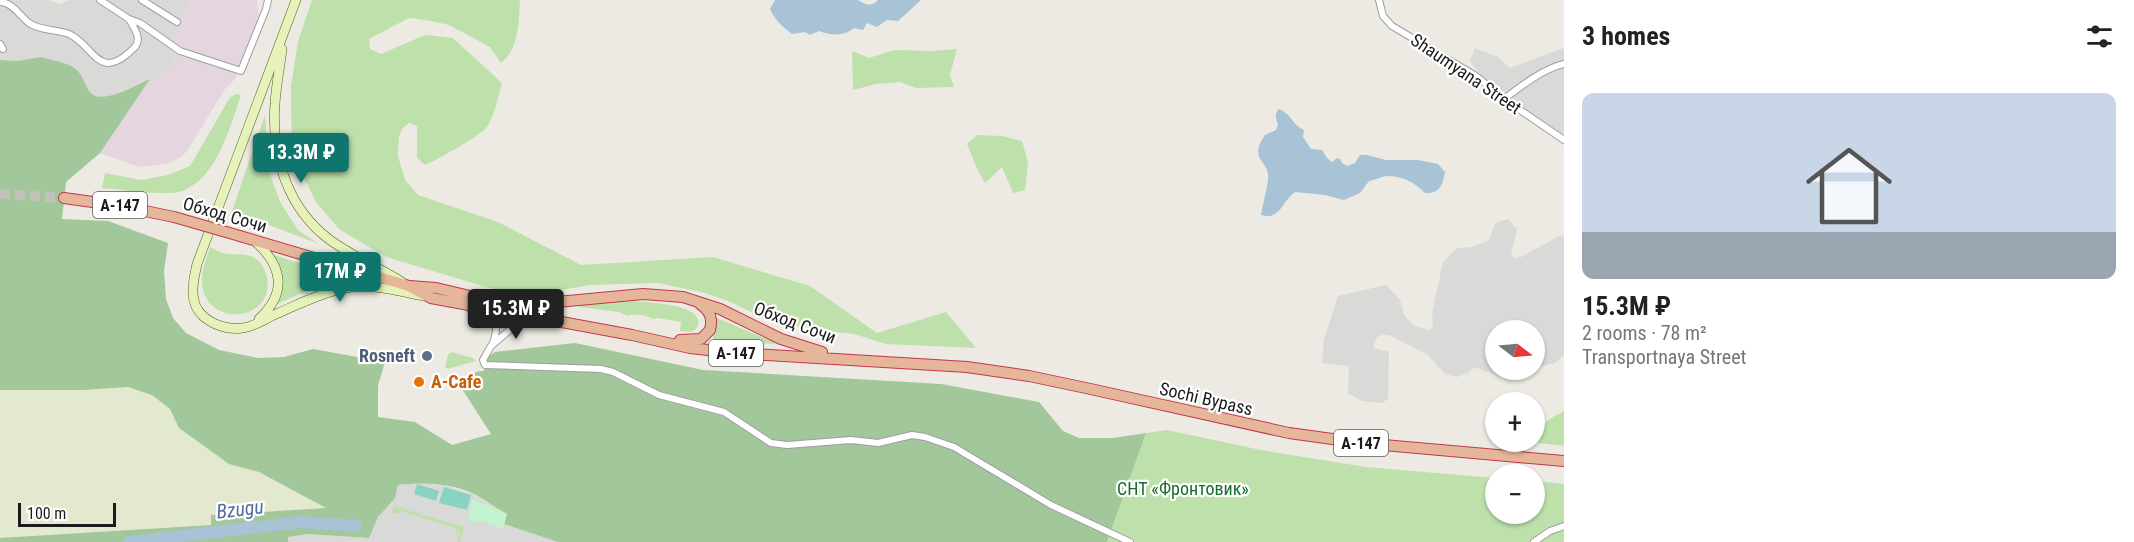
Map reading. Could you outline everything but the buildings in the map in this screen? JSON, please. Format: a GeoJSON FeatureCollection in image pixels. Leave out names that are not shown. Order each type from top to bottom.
{"type":"FeatureCollection","features":[{"type":"Feature","properties":{"kind":"highway","name":"Обход Сочи"},"geometry":{"type":"LineString","coordinates":[[64,198],[121,206],[174,217],[409,286],[431,298],[464,305],[632,335],[690,348],[735,353],[842,358]]}},
{"type":"Feature","properties":{"kind":"highway","name":"Обход Сочи"},"geometry":{"type":"LineString","coordinates":[[409,286],[436,288],[496,302],[536,304],[642,294],[669,295],[720,309],[795,345],[842,358]]}},
{"type":"Feature","properties":{"kind":"highway","name":"А-147"},"geometry":{"type":"LineString","coordinates":[[632,335],[691,341],[701,339],[710,330],[710,314],[696,301]]}},
{"type":"Feature","properties":{"kind":"highway","name":"Sochi Bypass"},"geometry":{"type":"LineString","coordinates":[[842,358],[967,367],[1029,376],[1261,429],[1324,438],[1564,461]]}},
{"type":"Feature","properties":{"kind":"main road","name":"А-147"},"geometry":{"type":"LineString","coordinates":[[295,2],[197,264],[193,296],[198,311],[209,321],[225,328],[241,329],[305,301],[342,288],[372,287],[431,298]]}},
{"type":"Feature","properties":{"kind":"main road","name":"А-147"},"geometry":{"type":"LineString","coordinates":[[283,34],[274,105],[275,133],[284,180],[304,216],[316,229],[332,241],[409,286]]}},
{"type":"Feature","properties":{"kind":"main road"},"geometry":{"type":"LineString","coordinates":[[252,325],[267,312],[274,301],[279,283],[277,267],[255,240]]}},
{"type":"Feature","properties":{"kind":"street"},"geometry":{"type":"LineString","coordinates":[[100,0],[129,19],[140,23],[180,51],[241,71],[268,0]]}},
{"type":"Feature","properties":{"kind":"street"},"geometry":{"type":"LineString","coordinates":[[142,0],[177,22]]}},
{"type":"Feature","properties":{"kind":"street","name":"Shaumyana Street"},"geometry":{"type":"LineString","coordinates":[[1379,0],[1383,16],[1392,26],[1476,76],[1504,99],[1564,141]]}},
{"type":"Feature","properties":{"kind":"street"},"geometry":{"type":"LineString","coordinates":[[0,2],[8,3],[33,25],[71,35],[98,60],[108,63],[114,62],[136,44],[138,39],[129,19]]}},
{"type":"Feature","properties":{"kind":"street"},"geometry":{"type":"LineString","coordinates":[[1504,99],[1524,85],[1564,64]]}},
{"type":"Feature","properties":{"kind":"street"},"geometry":{"type":"LineString","coordinates":[[464,305],[474,311],[489,315],[496,322],[491,346]]}},
{"type":"Feature","properties":{"kind":"street"},"geometry":{"type":"LineString","coordinates":[[526,316],[491,346],[486,352],[483,364],[546,369],[601,369],[613,372],[659,394],[724,412],[763,439],[778,445],[850,440],[878,443],[912,435],[925,437],[960,451],[1051,505],[1130,542]]}},
{"type":"Feature","properties":{"kind":"street"},"geometry":{"type":"LineString","coordinates":[[1534,542],[1550,531],[1564,526]]}},
{"type":"Feature","properties":{"kind":"shaded area"},"geometry":{"type":"Polygon","coordinates":[[[0,0],[49,0],[59,4],[70,0],[189,0],[175,39],[174,66],[106,98],[98,98],[90,93],[78,71],[41,57],[17,61],[0,60],[0,0]]]}},
{"type":"Feature","properties":{"kind":"shaded area"},"geometry":{"type":"Polygon","coordinates":[[[189,0],[257,0],[258,14],[263,16],[236,78],[225,89],[187,151],[180,158],[166,164],[139,167],[100,153],[150,79],[174,65],[175,39],[189,0]]]}},
{"type":"Feature","properties":{"kind":"shaded area"},"geometry":{"type":"Polygon","coordinates":[[[775,0],[858,0],[873,4],[878,0],[921,0],[898,21],[887,20],[877,27],[867,23],[863,30],[854,28],[842,34],[828,34],[819,31],[810,35],[805,32],[792,34],[782,26],[770,9],[775,0]]]}},
{"type":"Feature","properties":{"kind":"shaded area"},"geometry":{"type":"Polygon","coordinates":[[[1475,48],[1498,57],[1510,68],[1564,48],[1564,143],[1501,101],[1470,61],[1475,48]]]}},
{"type":"Feature","properties":{"kind":"shaded area"},"geometry":{"type":"Polygon","coordinates":[[[1279,109],[1304,130],[1303,137],[1311,149],[1322,150],[1332,162],[1337,158],[1347,166],[1355,163],[1360,155],[1386,160],[1418,160],[1438,164],[1445,172],[1443,181],[1434,192],[1425,193],[1408,181],[1386,176],[1369,181],[1360,193],[1344,200],[1325,195],[1295,192],[1277,213],[1261,215],[1268,172],[1260,160],[1258,150],[1265,135],[1276,130],[1278,125],[1276,115],[1279,109]]]}},
{"type":"Feature","properties":{"kind":"shaded area"},"geometry":{"type":"Polygon","coordinates":[[[1508,219],[1517,229],[1511,255],[1515,258],[1559,236],[1564,237],[1564,355],[1555,363],[1545,366],[1545,320],[1485,320],[1485,371],[1474,367],[1468,373],[1457,377],[1445,374],[1428,355],[1389,335],[1382,335],[1377,337],[1374,348],[1389,352],[1388,399],[1382,403],[1362,401],[1348,393],[1349,366],[1322,363],[1324,339],[1338,296],[1386,285],[1400,300],[1404,315],[1414,326],[1429,330],[1433,325],[1432,313],[1443,262],[1457,248],[1472,247],[1489,240],[1495,223],[1508,219]]]}},
{"type":"Feature","properties":{"kind":"shaded area"},"geometry":{"type":"Polygon","coordinates":[[[417,483],[445,485],[472,494],[558,542],[288,542],[288,537],[308,534],[369,538],[378,517],[395,498],[398,485],[417,483]]]}},
{"type":"Feature","properties":{"kind":"shaded area"},"geometry":{"type":"Polygon","coordinates":[[[417,484],[439,491],[436,501],[414,494],[417,484]]]}},
{"type":"Feature","properties":{"kind":"shaded area"},"geometry":{"type":"Polygon","coordinates":[[[444,487],[471,495],[467,510],[439,503],[444,487]]]}},
{"type":"Feature","properties":{"kind":"green space"},"geometry":{"type":"Polygon","coordinates":[[[312,0],[520,0],[515,43],[501,63],[490,47],[449,25],[426,20],[409,18],[369,39],[370,49],[381,54],[425,35],[453,38],[502,83],[494,112],[486,128],[425,165],[417,158],[417,126],[409,123],[403,128],[399,136],[398,156],[405,180],[418,195],[498,222],[581,265],[713,257],[810,286],[877,333],[946,312],[976,348],[886,344],[854,334],[813,330],[766,319],[705,293],[658,283],[590,285],[550,292],[496,290],[386,257],[339,229],[316,202],[301,171],[292,144],[291,86],[298,41],[312,0]]]}},
{"type":"Feature","properties":{"kind":"green space"},"geometry":{"type":"Polygon","coordinates":[[[957,49],[950,75],[954,87],[916,88],[900,82],[876,84],[853,90],[852,51],[869,58],[894,50],[957,49]]]}},
{"type":"Feature","properties":{"kind":"green space"},"geometry":{"type":"Polygon","coordinates":[[[41,57],[62,62],[76,69],[89,91],[101,97],[118,93],[150,79],[100,153],[66,182],[62,219],[108,221],[168,243],[164,271],[166,299],[173,318],[186,333],[219,350],[258,358],[284,357],[313,349],[385,362],[378,385],[378,417],[415,422],[452,445],[491,434],[462,389],[469,376],[484,371],[486,358],[495,352],[575,343],[703,370],[941,384],[1039,402],[1063,431],[1079,438],[1113,438],[1146,433],[1107,542],[558,542],[504,524],[507,514],[465,490],[436,484],[417,484],[398,485],[395,498],[378,517],[369,538],[308,534],[288,537],[288,542],[0,542],[0,538],[211,525],[211,515],[326,508],[259,472],[229,464],[179,428],[170,409],[152,395],[128,387],[84,390],[0,390],[0,60],[17,61],[41,57]]]}},
{"type":"Feature","properties":{"kind":"green space"},"geometry":{"type":"Polygon","coordinates":[[[235,94],[241,95],[225,139],[218,155],[199,181],[187,189],[172,193],[102,188],[105,173],[141,180],[168,175],[190,166],[229,99],[235,94]]]}},
{"type":"Feature","properties":{"kind":"green space"},"geometry":{"type":"Polygon","coordinates":[[[265,115],[269,171],[280,202],[298,230],[319,244],[232,211],[265,115]]]}},
{"type":"Feature","properties":{"kind":"green space"},"geometry":{"type":"Polygon","coordinates":[[[977,135],[1002,136],[1022,141],[1028,162],[1025,190],[1013,193],[1002,167],[985,183],[967,144],[977,135]]]}},
{"type":"Feature","properties":{"kind":"green space"},"geometry":{"type":"Polygon","coordinates":[[[210,247],[225,254],[248,255],[259,261],[264,269],[267,277],[266,293],[260,304],[250,312],[224,313],[213,306],[205,295],[202,279],[210,247]]]}},
{"type":"Feature","properties":{"kind":"green space"},"geometry":{"type":"Polygon","coordinates":[[[274,255],[345,280],[317,286],[277,304],[274,255]]]}},
{"type":"Feature","properties":{"kind":"green space"},"geometry":{"type":"Polygon","coordinates":[[[612,301],[660,303],[685,309],[694,314],[698,320],[698,326],[692,332],[680,331],[681,322],[579,307],[612,301]]]}},
{"type":"Feature","properties":{"kind":"green space"},"geometry":{"type":"Polygon","coordinates":[[[715,317],[773,341],[775,344],[713,340],[715,317]]]}},
{"type":"Feature","properties":{"kind":"green space"},"geometry":{"type":"Polygon","coordinates":[[[451,352],[473,358],[476,361],[447,369],[445,366],[451,352]]]}},
{"type":"Feature","properties":{"kind":"green space"},"geometry":{"type":"Polygon","coordinates":[[[128,387],[153,395],[170,409],[179,428],[229,464],[259,472],[327,508],[211,515],[211,525],[0,538],[0,390],[84,390],[128,387]]]}},
{"type":"Feature","properties":{"kind":"green space"},"geometry":{"type":"Polygon","coordinates":[[[1564,411],[1564,446],[1545,444],[1545,424],[1564,411]]]}},
{"type":"Feature","properties":{"kind":"green space","name":"СНТ «Фронтовик»"},"geometry":{"type":"Polygon","coordinates":[[[1167,430],[1261,450],[1366,467],[1485,477],[1485,524],[1545,524],[1545,482],[1564,484],[1564,542],[1107,542],[1146,433],[1167,430]]]}},
{"type":"Feature","properties":{"kind":"green space"},"geometry":{"type":"Polygon","coordinates":[[[472,500],[507,514],[503,529],[481,521],[480,523],[468,520],[472,500]]]}},
{"type":"Feature","properties":{"kind":"green space"},"geometry":{"type":"Polygon","coordinates":[[[394,506],[464,527],[460,542],[457,542],[460,532],[455,531],[456,528],[400,511],[399,514],[392,513],[394,506]]]}},
{"type":"Feature","properties":{"kind":"waterway","name":"Bzugu"},"geometry":{"type":"LineString","coordinates":[[129,542],[301,522],[356,526]]}},
{"type":"Feature","properties":{"kind":"tunnel"},"geometry":{"type":"LineString","coordinates":[[0,194],[64,198]]}},
{"type":"Feature","properties":{"kind":"place","name":"Rosneft"},"geometry":{"type":"Point","coordinates":[427,356]}},
{"type":"Feature","properties":{"kind":"place","name":"A-Cafe"},"geometry":{"type":"Point","coordinates":[419,382]}}]}
